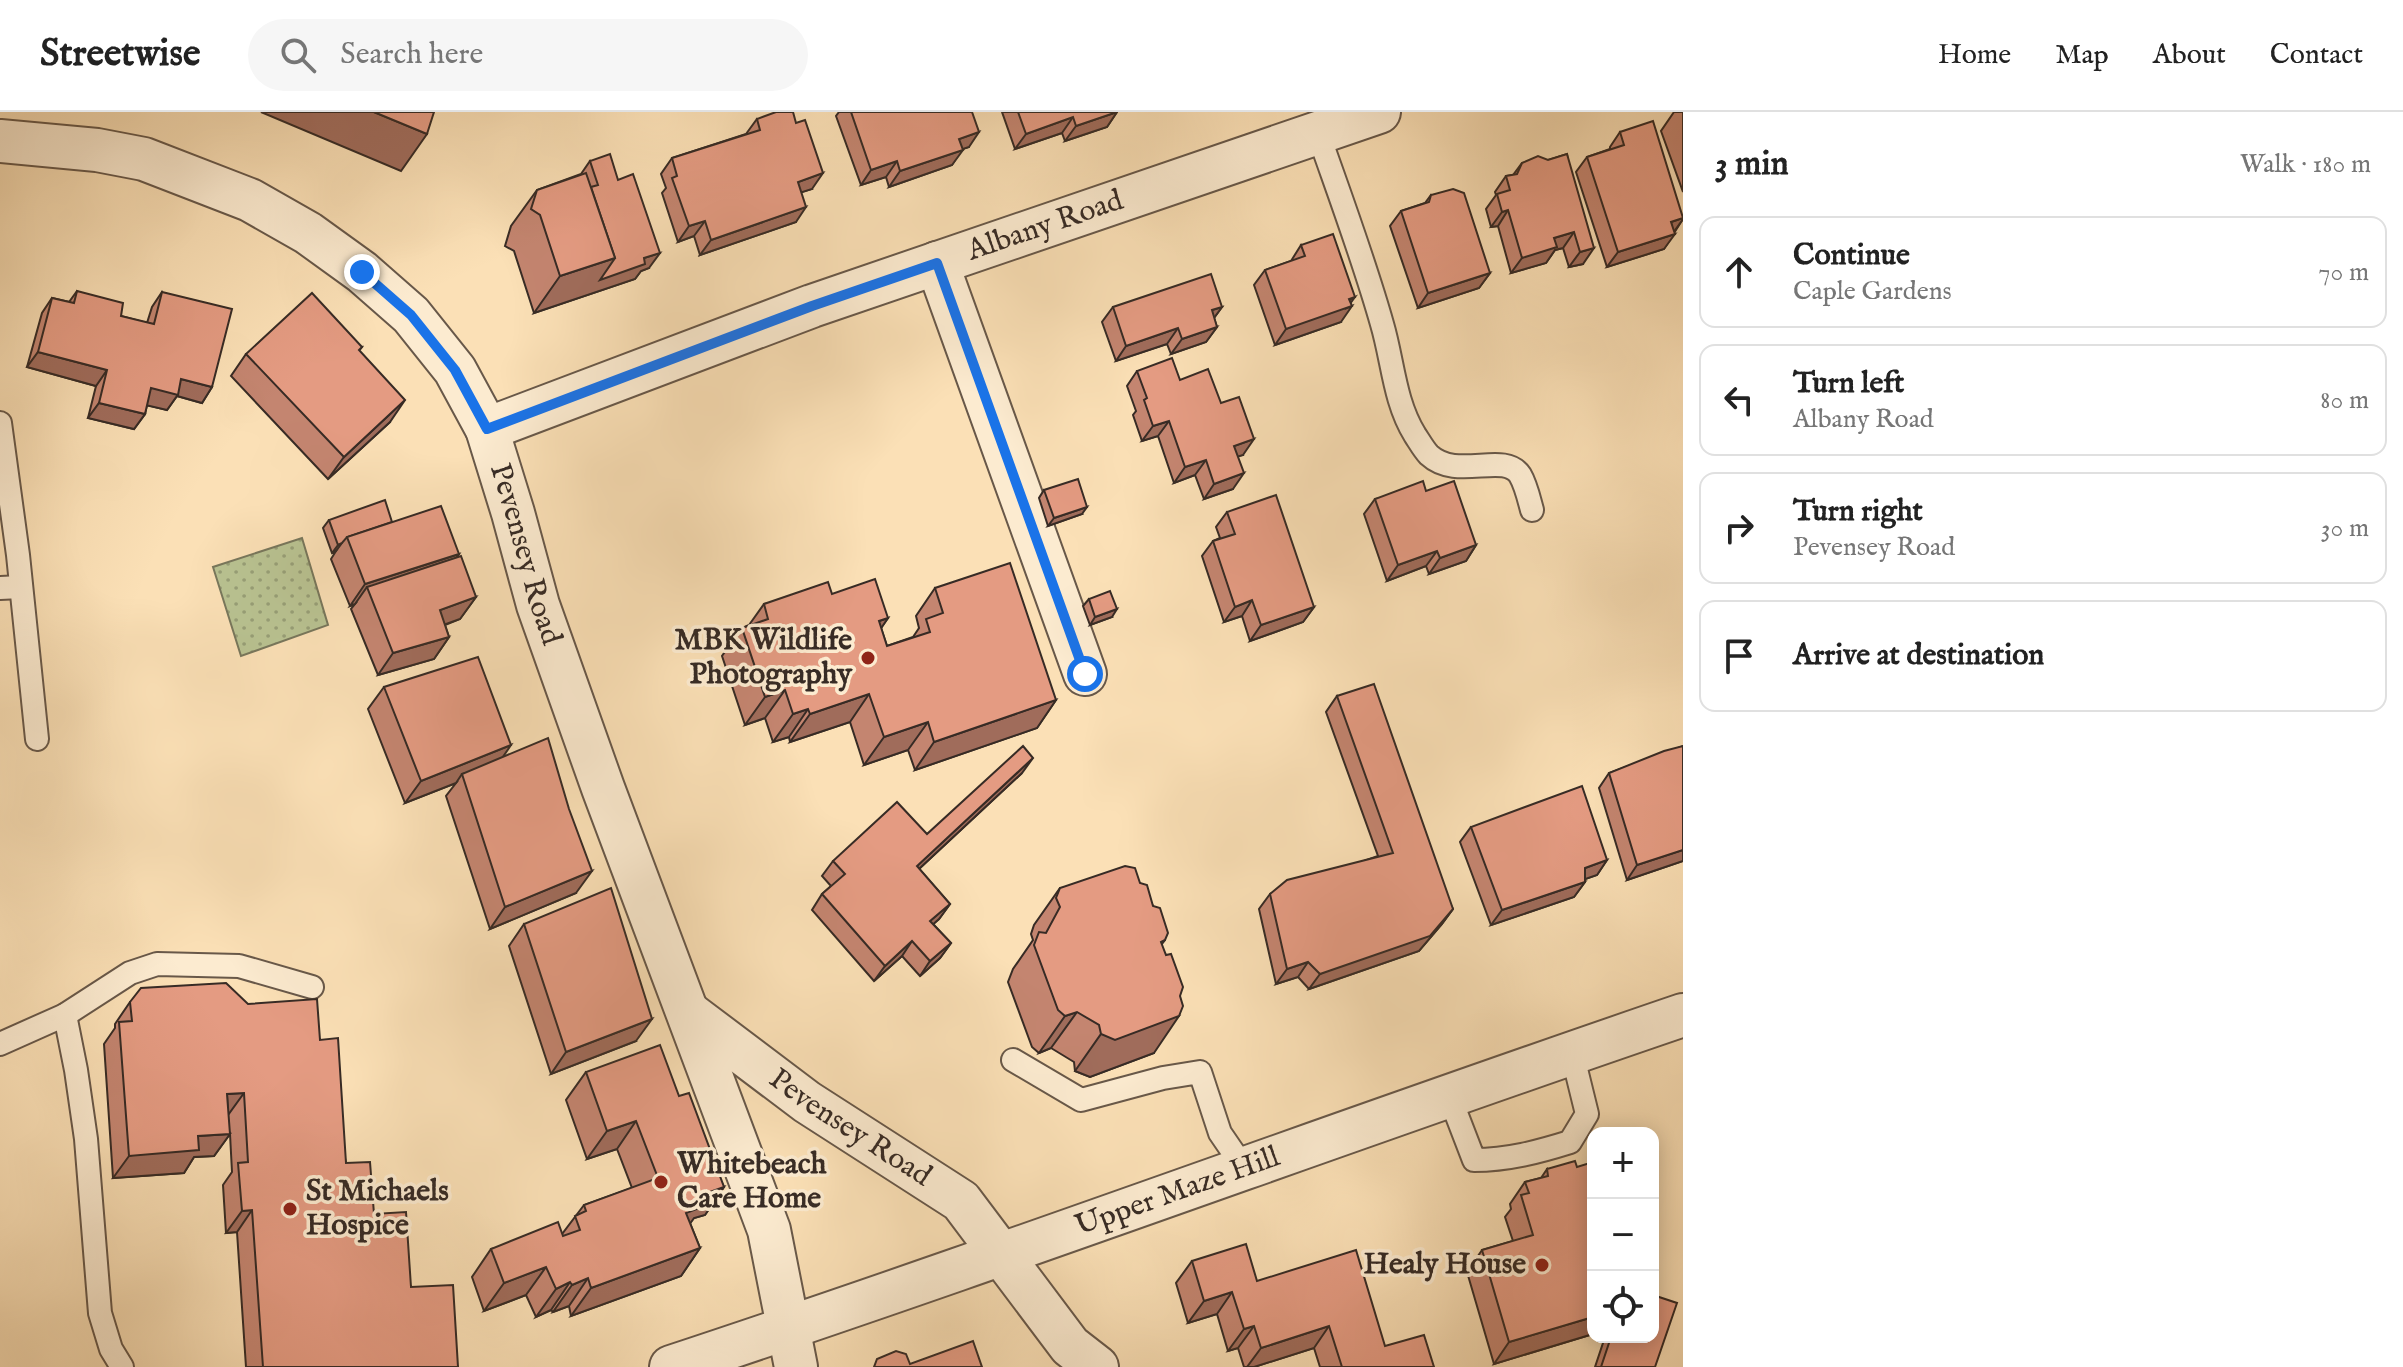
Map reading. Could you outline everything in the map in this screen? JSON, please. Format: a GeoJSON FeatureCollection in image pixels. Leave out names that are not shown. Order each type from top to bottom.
{"type":"FeatureCollection","features":[{"type":"Feature","properties":{"kind":"street","name":"Albany Road"},"geometry":{"type":"LineString","coordinates":[[487,429],[812,306],[1379,112]]}},
{"type":"Feature","properties":{"kind":"street","name":"Pevensey Road"},"geometry":{"type":"LineString","coordinates":[[0,141],[97,150],[144,159],[250,200],[308,233],[362,272],[411,315],[455,370],[487,429],[538,605],[603,788],[769,1230],[792,1348]]}},
{"type":"Feature","properties":{"kind":"street"},"geometry":{"type":"LineString","coordinates":[[937,263],[1085,674]]}},
{"type":"Feature","properties":{"kind":"street","name":"Pevensey Road"},"geometry":{"type":"LineString","coordinates":[[689,1013],[807,1102],[961,1201],[1070,1346],[1097,1367]]}},
{"type":"Feature","properties":{"kind":"street","name":"Upper Maze Hill"},"geometry":{"type":"LineString","coordinates":[[671,1367],[792,1348],[1001,1255],[1683,1015]]}},
{"type":"Feature","properties":{"kind":"lane"},"geometry":{"type":"LineString","coordinates":[[1318,133],[1368,276],[1384,329],[1396,391],[1413,432],[1430,456],[1451,466],[1472,468],[1496,463],[1520,474],[1532,510]]}},
{"type":"Feature","properties":{"kind":"lane"},"geometry":{"type":"LineString","coordinates":[[0,423],[18,555],[10,588],[37,739]]}},
{"type":"Feature","properties":{"kind":"lane"},"geometry":{"type":"LineString","coordinates":[[0,1044],[65,1015],[130,973],[157,964],[239,966],[312,987]]}},
{"type":"Feature","properties":{"kind":"lane"},"geometry":{"type":"LineString","coordinates":[[65,1015],[86,1139],[100,1313],[111,1349],[122,1367]]}},
{"type":"Feature","properties":{"kind":"lane"},"geometry":{"type":"LineString","coordinates":[[1449,1095],[1474,1160],[1534,1154],[1570,1142],[1587,1114],[1572,1053]]}},
{"type":"Feature","properties":{"kind":"lane"},"geometry":{"type":"LineString","coordinates":[[1013,1060],[1081,1100],[1163,1078],[1200,1072],[1220,1133],[1244,1168]]}},
{"type":"Feature","properties":{"kind":"green space"},"geometry":{"type":"Polygon","coordinates":[[[302,538],[328,625],[241,656],[213,567],[302,538]]]}},
{"type":"Feature","properties":{"kind":"building"},"geometry":{"type":"Polygon","coordinates":[[[374,112],[434,112],[427,134],[374,112]]]}},
{"type":"Feature","properties":{"kind":"building"},"geometry":{"type":"Polygon","coordinates":[[[776,112],[793,112],[796,123],[805,120],[823,173],[798,182],[806,207],[711,240],[705,221],[689,226],[672,178],[677,176],[672,158],[760,130],[757,119],[776,112]]]}},
{"type":"Feature","properties":{"kind":"building"},"geometry":{"type":"Polygon","coordinates":[[[851,112],[972,112],[979,132],[959,139],[963,150],[900,171],[897,161],[871,170],[851,112]]]}},
{"type":"Feature","properties":{"kind":"building"},"geometry":{"type":"Polygon","coordinates":[[[1018,112],[1117,112],[1076,126],[1073,117],[1026,134],[1018,112]]]}},
{"type":"Feature","properties":{"kind":"building"},"geometry":{"type":"Polygon","coordinates":[[[1653,121],[1683,218],[1671,222],[1675,234],[1618,252],[1587,157],[1624,145],[1620,132],[1653,121]]]}},
{"type":"Feature","properties":{"kind":"building"},"geometry":{"type":"Polygon","coordinates":[[[610,154],[618,180],[633,174],[660,253],[644,258],[645,264],[600,280],[615,258],[591,187],[598,185],[590,161],[610,154]]]}},
{"type":"Feature","properties":{"kind":"building"},"geometry":{"type":"Polygon","coordinates":[[[1567,154],[1594,248],[1580,252],[1574,232],[1554,238],[1557,247],[1522,258],[1508,210],[1502,212],[1497,194],[1510,190],[1506,176],[1517,174],[1522,163],[1538,156],[1548,160],[1567,154]]]}},
{"type":"Feature","properties":{"kind":"building"},"geometry":{"type":"Polygon","coordinates":[[[586,173],[615,258],[560,276],[540,215],[531,209],[537,190],[586,173]]]}},
{"type":"Feature","properties":{"kind":"building"},"geometry":{"type":"Polygon","coordinates":[[[1453,189],[1464,193],[1490,273],[1428,293],[1401,211],[1429,202],[1431,195],[1453,189]]]}},
{"type":"Feature","properties":{"kind":"building"},"geometry":{"type":"Polygon","coordinates":[[[1333,234],[1355,297],[1349,299],[1352,306],[1286,329],[1265,270],[1305,256],[1301,245],[1333,234]]]}},
{"type":"Feature","properties":{"kind":"building"},"geometry":{"type":"Polygon","coordinates":[[[1211,274],[1222,307],[1212,310],[1217,327],[1182,339],[1178,328],[1126,346],[1113,307],[1211,274]]]}},
{"type":"Feature","properties":{"kind":"building"},"geometry":{"type":"Polygon","coordinates":[[[77,291],[123,303],[121,316],[154,324],[162,292],[232,309],[212,387],[181,379],[178,395],[151,388],[145,414],[99,403],[107,370],[38,352],[52,298],[74,303],[77,291]]]}},
{"type":"Feature","properties":{"kind":"building"},"geometry":{"type":"Polygon","coordinates":[[[312,293],[405,400],[344,457],[246,354],[312,293]]]}},
{"type":"Feature","properties":{"kind":"building"},"geometry":{"type":"Polygon","coordinates":[[[1172,358],[1180,380],[1208,369],[1221,403],[1239,397],[1254,439],[1234,446],[1244,473],[1214,484],[1206,460],[1185,467],[1169,421],[1153,426],[1137,371],[1172,358]]]}},
{"type":"Feature","properties":{"kind":"building"},"geometry":{"type":"Polygon","coordinates":[[[1078,479],[1087,507],[1054,518],[1044,490],[1078,479]]]}},
{"type":"Feature","properties":{"kind":"building"},"geometry":{"type":"Polygon","coordinates":[[[1423,481],[1426,491],[1454,481],[1476,545],[1440,558],[1437,551],[1398,565],[1375,499],[1423,481]]]}},
{"type":"Feature","properties":{"kind":"building"},"geometry":{"type":"Polygon","coordinates":[[[1276,495],[1314,607],[1261,625],[1252,600],[1235,607],[1213,541],[1235,534],[1227,512],[1276,495]]]}},
{"type":"Feature","properties":{"kind":"building"},"geometry":{"type":"Polygon","coordinates":[[[385,500],[392,522],[347,537],[338,545],[329,520],[385,500]]]}},
{"type":"Feature","properties":{"kind":"building"},"geometry":{"type":"Polygon","coordinates":[[[441,506],[459,554],[365,584],[347,537],[441,506]]]}},
{"type":"Feature","properties":{"kind":"building"},"geometry":{"type":"Polygon","coordinates":[[[461,556],[476,597],[440,610],[449,637],[393,653],[367,587],[461,556]]]}},
{"type":"Feature","properties":{"kind":"building"},"geometry":{"type":"Polygon","coordinates":[[[1010,563],[1056,700],[934,742],[928,722],[884,737],[869,694],[810,714],[808,709],[793,714],[785,690],[765,697],[742,628],[768,619],[764,604],[828,582],[832,594],[875,579],[888,618],[879,621],[887,646],[930,632],[926,619],[943,613],[935,588],[1010,563]]]}},
{"type":"Feature","properties":{"kind":"building"},"geometry":{"type":"Polygon","coordinates":[[[1110,591],[1117,609],[1095,617],[1089,599],[1110,591]]]}},
{"type":"Feature","properties":{"kind":"building"},"geometry":{"type":"Polygon","coordinates":[[[478,657],[511,745],[421,781],[384,687],[478,657]]]}},
{"type":"Feature","properties":{"kind":"building"},"geometry":{"type":"Polygon","coordinates":[[[1374,684],[1453,909],[1430,936],[1320,974],[1308,962],[1287,969],[1270,894],[1287,880],[1393,853],[1337,696],[1374,684]]]}},
{"type":"Feature","properties":{"kind":"building"},"geometry":{"type":"Polygon","coordinates":[[[548,738],[592,871],[505,907],[462,774],[548,738]]]}},
{"type":"Feature","properties":{"kind":"building"},"geometry":{"type":"Polygon","coordinates":[[[1023,746],[1033,758],[917,866],[950,904],[930,921],[951,943],[930,961],[912,941],[885,966],[822,894],[845,874],[833,861],[897,802],[927,834],[1023,746]]]}},
{"type":"Feature","properties":{"kind":"building"},"geometry":{"type":"Polygon","coordinates":[[[1683,746],[1683,850],[1637,865],[1609,773],[1683,746]]]}},
{"type":"Feature","properties":{"kind":"building"},"geometry":{"type":"Polygon","coordinates":[[[1582,786],[1607,860],[1585,868],[1585,882],[1502,910],[1471,827],[1582,786]]]}},
{"type":"Feature","properties":{"kind":"building"},"geometry":{"type":"Polygon","coordinates":[[[1125,866],[1135,868],[1140,883],[1147,885],[1153,906],[1160,908],[1168,933],[1161,942],[1166,955],[1171,954],[1183,987],[1180,996],[1183,1006],[1179,1016],[1115,1040],[1101,1034],[1099,1025],[1077,1012],[1065,1016],[1058,1010],[1034,945],[1039,932],[1046,933],[1060,907],[1056,898],[1060,888],[1125,866]]]}},
{"type":"Feature","properties":{"kind":"building"},"geometry":{"type":"Polygon","coordinates":[[[611,888],[652,1019],[566,1052],[524,924],[611,888]]]}},
{"type":"Feature","properties":{"kind":"building","name":"St Michaels Hospice"},"geometry":{"type":"Polygon","coordinates":[[[226,983],[248,1004],[317,999],[320,1040],[338,1038],[346,1163],[370,1162],[374,1214],[406,1212],[411,1287],[453,1285],[458,1367],[263,1367],[252,1210],[242,1211],[238,1163],[248,1162],[244,1093],[227,1094],[230,1134],[198,1136],[199,1150],[129,1156],[119,1022],[132,1021],[130,1002],[141,988],[226,983]]]}},
{"type":"Feature","properties":{"kind":"building","name":"Whitebeach Care Home"},"geometry":{"type":"Polygon","coordinates":[[[660,1045],[679,1096],[689,1093],[724,1187],[698,1196],[702,1207],[686,1213],[700,1248],[591,1288],[588,1278],[556,1289],[546,1267],[504,1283],[491,1249],[558,1222],[563,1236],[580,1230],[575,1216],[586,1211],[584,1205],[658,1178],[636,1121],[607,1131],[586,1072],[660,1045]]]}},
{"type":"Feature","properties":{"kind":"building","name":"Healy House"},"geometry":{"type":"Polygon","coordinates":[[[1575,1161],[1577,1167],[1587,1164],[1587,1319],[1509,1342],[1482,1250],[1533,1235],[1521,1195],[1529,1193],[1525,1182],[1548,1176],[1547,1169],[1575,1161]]]}},
{"type":"Feature","properties":{"kind":"building"},"geometry":{"type":"Polygon","coordinates":[[[1246,1244],[1257,1281],[1356,1250],[1385,1346],[1424,1335],[1434,1367],[1342,1367],[1329,1326],[1261,1348],[1254,1326],[1244,1329],[1232,1292],[1204,1301],[1192,1261],[1246,1244]]]}},
{"type":"Feature","properties":{"kind":"building"},"geometry":{"type":"Polygon","coordinates":[[[1659,1297],[1677,1303],[1655,1367],[1601,1367],[1609,1343],[1659,1343],[1659,1297]]]}},
{"type":"Feature","properties":{"kind":"building"},"geometry":{"type":"Polygon","coordinates":[[[973,1341],[982,1367],[874,1367],[877,1359],[896,1351],[906,1354],[910,1364],[973,1341]]]}},
{"type":"Feature","properties":{"kind":"place","name":"MBK Wildlife Photography"},"geometry":{"type":"Point","coordinates":[868,658]}},
{"type":"Feature","properties":{"kind":"place","name":"Whitebeach Care Home"},"geometry":{"type":"Point","coordinates":[661,1182]}},
{"type":"Feature","properties":{"kind":"place","name":"St Michaels Hospice"},"geometry":{"type":"Point","coordinates":[290,1209]}},
{"type":"Feature","properties":{"kind":"place","name":"Healy House"},"geometry":{"type":"Point","coordinates":[1542,1265]}},
{"type":"Feature","properties":{"kind":"route"},"geometry":{"type":"LineString","coordinates":[[362,272],[411,315],[455,370],[487,429],[812,306],[937,263],[1085,674]]}}]}
